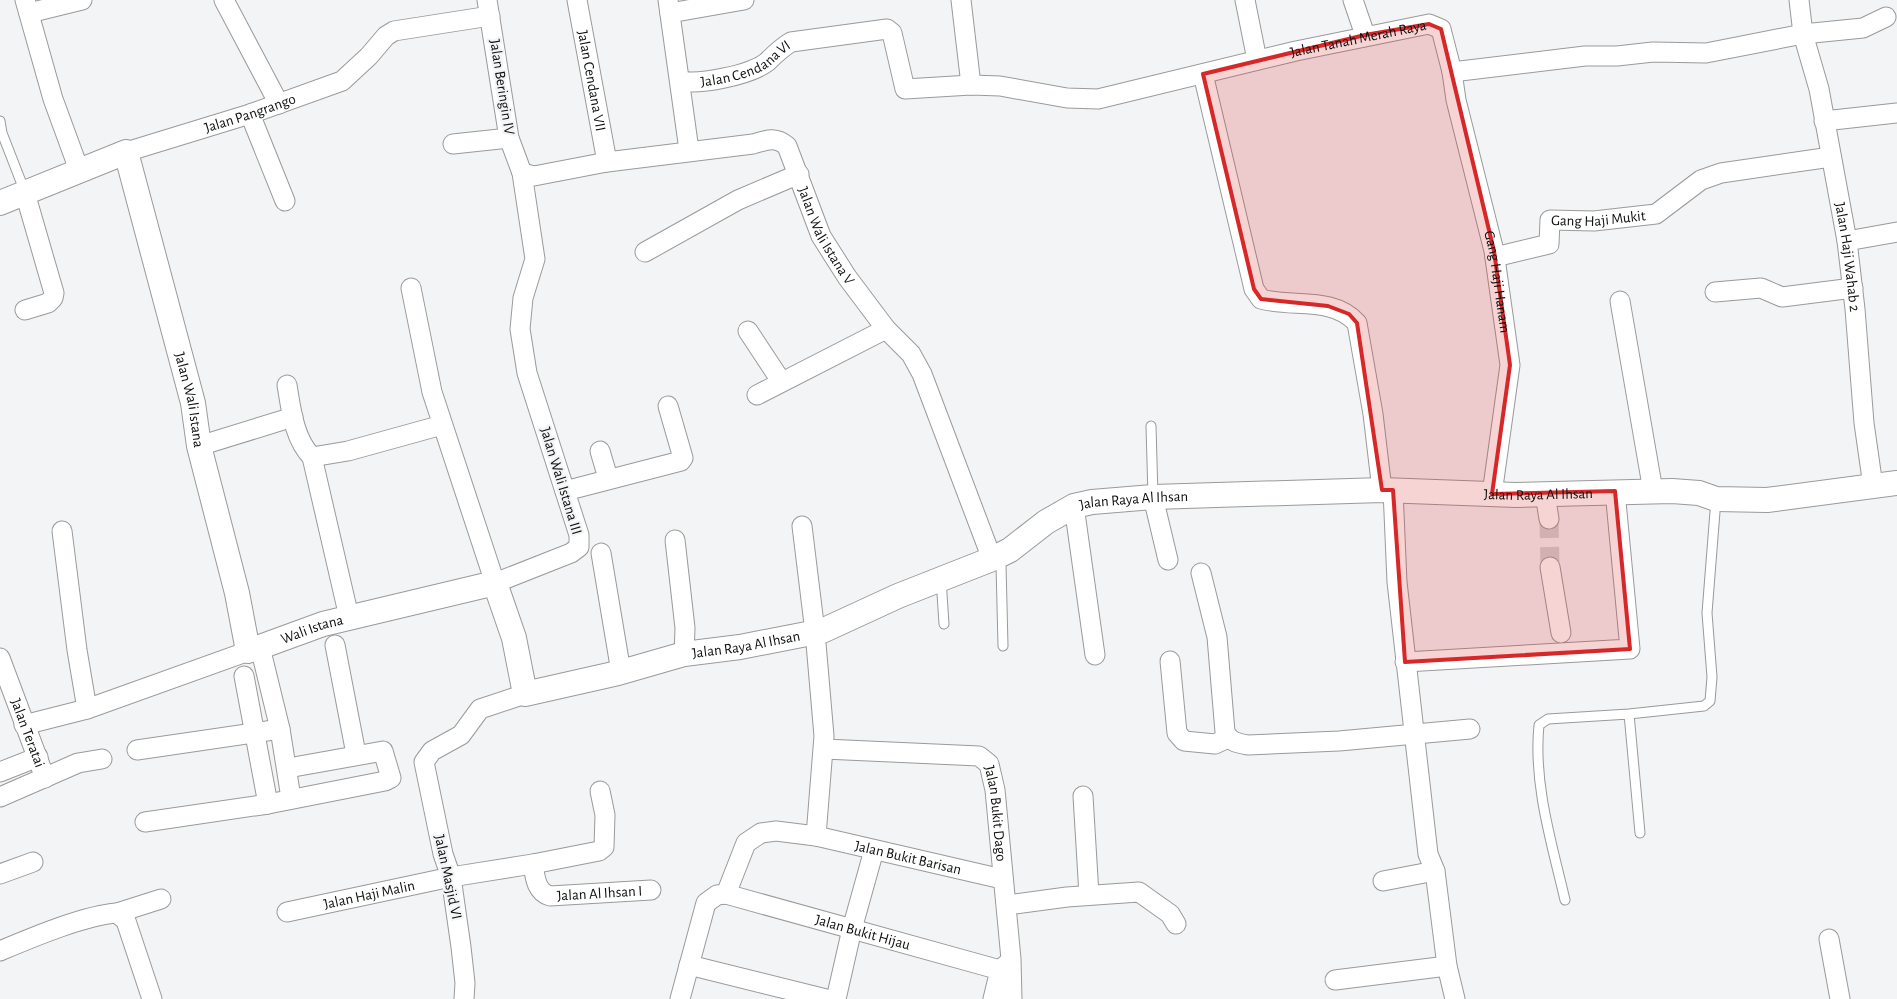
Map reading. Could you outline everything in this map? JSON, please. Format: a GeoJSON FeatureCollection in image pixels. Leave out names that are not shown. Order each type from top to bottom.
{"type":"FeatureCollection","features":[{"type":"Feature","properties":{"kind":"street"},"geometry":{"type":"LineString","coordinates":[[78,170],[53,99],[27,6],[82,0]]}},
{"type":"Feature","properties":{"kind":"street"},"geometry":{"type":"LineString","coordinates":[[224,0],[279,104]]}},
{"type":"Feature","properties":{"kind":"street","name":"Jalan Cendana VII"},"geometry":{"type":"LineString","coordinates":[[577,0],[608,162]]}},
{"type":"Feature","properties":{"kind":"street"},"geometry":{"type":"LineString","coordinates":[[689,150],[669,6],[744,0]]}},
{"type":"Feature","properties":{"kind":"street"},"geometry":{"type":"LineString","coordinates":[[961,0],[971,85]]}},
{"type":"Feature","properties":{"kind":"street"},"geometry":{"type":"LineString","coordinates":[[1245,0],[1257,60]]}},
{"type":"Feature","properties":{"kind":"street"},"geometry":{"type":"LineString","coordinates":[[1353,0],[1364,36]]}},
{"type":"Feature","properties":{"kind":"street","name":"Jalan Haji Wahab 2"},"geometry":{"type":"LineString","coordinates":[[1798,0],[1803,34],[1819,89],[1847,241],[1853,288],[1864,423],[1873,486]]}},
{"type":"Feature","properties":{"kind":"street","name":"Jalan Pangrango"},"geometry":{"type":"LineString","coordinates":[[0,203],[126,152],[250,114],[342,81],[369,56],[386,36],[394,31],[488,8]]}},
{"type":"Feature","properties":{"kind":"street","name":"Jalan Beringin IV"},"geometry":{"type":"LineString","coordinates":[[488,8],[509,138],[522,173]]}},
{"type":"Feature","properties":{"kind":"street"},"geometry":{"type":"LineString","coordinates":[[1452,72],[1585,56],[1618,56],[1653,52],[1706,53],[1803,34],[1863,28],[1886,17]]}},
{"type":"Feature","properties":{"kind":"street","name":"Jalan Tanah Merah Raya"},"geometry":{"type":"LineString","coordinates":[[971,85],[1000,86],[1067,98],[1098,99],[1257,60],[1364,36],[1429,24],[1441,28],[1452,72]]}},
{"type":"Feature","properties":{"kind":"street","name":"Jalan Cendana VI"},"geometry":{"type":"LineString","coordinates":[[680,81],[730,78],[749,72],[766,62],[778,49],[791,42],[887,29],[892,33],[905,89],[971,85]]}},
{"type":"Feature","properties":{"kind":"street","name":"Gang Haji Hanam"},"geometry":{"type":"LineString","coordinates":[[1452,72],[1456,100],[1494,257],[1510,365],[1507,401],[1492,494]]}},
{"type":"Feature","properties":{"kind":"street"},"geometry":{"type":"LineString","coordinates":[[1203,74],[1254,289],[1261,299],[1275,303],[1328,306],[1349,314],[1357,323],[1387,490],[1428,854],[1435,872],[1447,966],[1455,999]]}},
{"type":"Feature","properties":{"kind":"street"},"geometry":{"type":"LineString","coordinates":[[1824,121],[1897,113]]}},
{"type":"Feature","properties":{"kind":"street"},"geometry":{"type":"LineString","coordinates":[[250,114],[285,201]]}},
{"type":"Feature","properties":{"kind":"street"},"geometry":{"type":"LineString","coordinates":[[453,144],[509,138]]}},
{"type":"Feature","properties":{"kind":"street","name":"Jalan Wali Istana V"},"geometry":{"type":"LineString","coordinates":[[522,173],[534,176],[608,162],[689,150],[780,140],[787,146],[799,174],[821,236],[847,277],[886,329],[911,354],[922,374],[999,560]]}},
{"type":"Feature","properties":{"kind":"street","name":"Jalan Wali Istana"},"geometry":{"type":"LineString","coordinates":[[126,152],[191,393],[199,446],[237,593],[254,649]]}},
{"type":"Feature","properties":{"kind":"street","name":"Gang Haji Mukit"},"geometry":{"type":"LineString","coordinates":[[1494,257],[1549,244],[1550,220],[1594,221],[1656,214],[1701,180],[1720,172],[1831,157]]}},
{"type":"Feature","properties":{"kind":"street","name":"Jalan Wali Istana III"},"geometry":{"type":"LineString","coordinates":[[495,583],[571,553],[579,547],[579,535],[527,372],[520,329],[523,298],[535,259],[522,173]]}},
{"type":"Feature","properties":{"kind":"street"},"geometry":{"type":"LineString","coordinates":[[645,252],[738,200],[799,174]]}},
{"type":"Feature","properties":{"kind":"street"},"geometry":{"type":"LineString","coordinates":[[25,193],[54,293],[53,298],[48,303],[25,310]]}},
{"type":"Feature","properties":{"kind":"street"},"geometry":{"type":"LineString","coordinates":[[1847,241],[1897,232]]}},
{"type":"Feature","properties":{"kind":"street"},"geometry":{"type":"LineString","coordinates":[[411,288],[432,392],[514,638],[525,694]]}},
{"type":"Feature","properties":{"kind":"street"},"geometry":{"type":"LineString","coordinates":[[1715,292],[1761,288],[1782,298],[1853,288]]}},
{"type":"Feature","properties":{"kind":"street"},"geometry":{"type":"LineString","coordinates":[[1620,301],[1653,491]]}},
{"type":"Feature","properties":{"kind":"street"},"geometry":{"type":"LineString","coordinates":[[757,395],[781,381],[886,329]]}},
{"type":"Feature","properties":{"kind":"street"},"geometry":{"type":"LineString","coordinates":[[748,331],[781,381]]}},
{"type":"Feature","properties":{"kind":"street"},"geometry":{"type":"LineString","coordinates":[[287,385],[293,418],[305,449],[312,457],[350,617]]}},
{"type":"Feature","properties":{"kind":"street"},"geometry":{"type":"LineString","coordinates":[[565,491],[608,478],[681,461],[683,458],[668,406]]}},
{"type":"Feature","properties":{"kind":"street"},"geometry":{"type":"LineString","coordinates":[[199,446],[293,418]]}},
{"type":"Feature","properties":{"kind":"street"},"geometry":{"type":"LineString","coordinates":[[312,457],[348,451],[442,425]]}},
{"type":"Feature","properties":{"kind":"street"},"geometry":{"type":"LineString","coordinates":[[600,451],[608,478]]}},
{"type":"Feature","properties":{"kind":"street","name":"Jalan Raya Al Ihsan"},"geometry":{"type":"LineString","coordinates":[[428,756],[461,735],[480,710],[525,694],[621,672],[684,654],[740,647],[818,631],[941,579],[999,560],[1046,522],[1074,506],[1092,502],[1153,497],[1387,490],[1492,494],[1653,491],[1699,493],[1716,499],[1767,500],[1821,495],[1897,483]]}},
{"type":"Feature","properties":{"kind":"street"},"geometry":{"type":"LineString","coordinates":[[1405,662],[1630,649],[1615,492]]}},
{"type":"Feature","properties":{"kind":"street"},"geometry":{"type":"LineString","coordinates":[[1545,494],[1549,519]]}},
{"type":"Feature","properties":{"kind":"street"},"geometry":{"type":"LineString","coordinates":[[1153,497],[1168,560]]}},
{"type":"Feature","properties":{"kind":"street"},"geometry":{"type":"LineString","coordinates":[[1074,506],[1095,655]]}},
{"type":"Feature","properties":{"kind":"street"},"geometry":{"type":"LineString","coordinates":[[802,526],[818,631],[824,749],[816,836]]}},
{"type":"Feature","properties":{"kind":"street"},"geometry":{"type":"LineString","coordinates":[[62,532],[77,650],[87,709]]}},
{"type":"Feature","properties":{"kind":"street"},"geometry":{"type":"LineString","coordinates":[[675,540],[685,628],[684,654]]}},
{"type":"Feature","properties":{"kind":"street"},"geometry":{"type":"LineString","coordinates":[[601,553],[621,672]]}},
{"type":"Feature","properties":{"kind":"street"},"geometry":{"type":"LineString","coordinates":[[1550,567],[1561,633]]}},
{"type":"Feature","properties":{"kind":"street"},"geometry":{"type":"LineString","coordinates":[[1201,573],[1216,637],[1228,738],[1234,742],[1257,745],[1339,741],[1470,729]]}},
{"type":"Feature","properties":{"kind":"street","name":"Wali Istana"},"geometry":{"type":"LineString","coordinates":[[24,725],[87,709],[323,624],[495,583]]}},
{"type":"Feature","properties":{"kind":"street"},"geometry":{"type":"LineString","coordinates":[[335,645],[356,754]]}},
{"type":"Feature","properties":{"kind":"street"},"geometry":{"type":"LineString","coordinates":[[254,649],[280,729],[292,798]]}},
{"type":"Feature","properties":{"kind":"street","name":"Jalan Teratai"},"geometry":{"type":"LineString","coordinates":[[0,658],[5,683],[38,757],[45,778]]}},
{"type":"Feature","properties":{"kind":"street"},"geometry":{"type":"LineString","coordinates":[[1170,661],[1178,733],[1181,738],[1184,741],[1215,744],[1228,738]]}},
{"type":"Feature","properties":{"kind":"street"},"geometry":{"type":"LineString","coordinates":[[244,676],[268,804]]}},
{"type":"Feature","properties":{"kind":"street"},"geometry":{"type":"LineString","coordinates":[[138,750],[280,729]]}},
{"type":"Feature","properties":{"kind":"street","name":"Jalan Bukit Dago"},"geometry":{"type":"LineString","coordinates":[[824,749],[982,757],[989,764],[995,790],[1002,879],[1007,905],[1006,964],[1012,999]]}},
{"type":"Feature","properties":{"kind":"street"},"geometry":{"type":"LineString","coordinates":[[146,822],[268,804],[385,782],[391,778],[383,751],[356,754],[288,768]]}},
{"type":"Feature","properties":{"kind":"street","name":"Jalan Masjid VI"},"geometry":{"type":"LineString","coordinates":[[428,756],[424,762],[444,854],[451,877],[463,965],[464,999]]}},
{"type":"Feature","properties":{"kind":"street"},"geometry":{"type":"LineString","coordinates":[[0,772],[38,757]]}},
{"type":"Feature","properties":{"kind":"street"},"geometry":{"type":"LineString","coordinates":[[0,797],[78,763],[102,759]]}},
{"type":"Feature","properties":{"kind":"street"},"geometry":{"type":"LineString","coordinates":[[451,877],[599,851],[604,847],[605,816],[600,791]]}},
{"type":"Feature","properties":{"kind":"street"},"geometry":{"type":"LineString","coordinates":[[1083,796],[1089,895]]}},
{"type":"Feature","properties":{"kind":"street","name":"Jalan Bukit Barisan"},"geometry":{"type":"LineString","coordinates":[[726,894],[746,843],[761,833],[776,831],[816,836],[1002,879]]}},
{"type":"Feature","properties":{"kind":"street"},"geometry":{"type":"LineString","coordinates":[[836,999],[852,929],[874,850]]}},
{"type":"Feature","properties":{"kind":"street"},"geometry":{"type":"LineString","coordinates":[[0,874],[33,862]]}},
{"type":"Feature","properties":{"kind":"street","name":"Jalan Al Ihsan I"},"geometry":{"type":"LineString","coordinates":[[533,864],[539,889],[543,894],[550,896],[651,890]]}},
{"type":"Feature","properties":{"kind":"street"},"geometry":{"type":"LineString","coordinates":[[1383,881],[1435,872]]}},
{"type":"Feature","properties":{"kind":"street","name":"Jalan Haji Malin"},"geometry":{"type":"LineString","coordinates":[[287,912],[451,877]]}},
{"type":"Feature","properties":{"kind":"street"},"geometry":{"type":"LineString","coordinates":[[1007,905],[1089,895],[1139,892],[1170,914],[1176,924]]}},
{"type":"Feature","properties":{"kind":"street"},"geometry":{"type":"LineString","coordinates":[[680,999],[706,903],[718,895],[726,894]]}},
{"type":"Feature","properties":{"kind":"street","name":"Jalan Bukit Hijau"},"geometry":{"type":"LineString","coordinates":[[726,894],[852,929],[1006,964]]}},
{"type":"Feature","properties":{"kind":"street"},"geometry":{"type":"LineString","coordinates":[[0,951],[93,918],[117,913],[161,899]]}},
{"type":"Feature","properties":{"kind":"street"},"geometry":{"type":"LineString","coordinates":[[117,913],[126,921],[152,999]]}},
{"type":"Feature","properties":{"kind":"street"},"geometry":{"type":"LineString","coordinates":[[1829,939],[1840,999]]}},
{"type":"Feature","properties":{"kind":"street"},"geometry":{"type":"LineString","coordinates":[[993,999],[1006,964]]}},
{"type":"Feature","properties":{"kind":"street"},"geometry":{"type":"LineString","coordinates":[[689,965],[826,999]]}},
{"type":"Feature","properties":{"kind":"street"},"geometry":{"type":"LineString","coordinates":[[1335,980],[1447,966]]}},
{"type":"Feature","properties":{"kind":"lane"},"geometry":{"type":"LineString","coordinates":[[0,121],[4,140],[25,193]]}},
{"type":"Feature","properties":{"kind":"lane"},"geometry":{"type":"LineString","coordinates":[[1151,426],[1153,497]]}},
{"type":"Feature","properties":{"kind":"lane"},"geometry":{"type":"LineString","coordinates":[[1565,900],[1544,805],[1538,742],[1539,725],[1548,719],[1629,714],[1704,706],[1710,701],[1712,677],[1707,613],[1716,499]]}},
{"type":"Feature","properties":{"kind":"lane"},"geometry":{"type":"LineString","coordinates":[[999,560],[1003,646]]}},
{"type":"Feature","properties":{"kind":"lane"},"geometry":{"type":"LineString","coordinates":[[941,579],[944,624]]}},
{"type":"Feature","properties":{"kind":"lane"},"geometry":{"type":"LineString","coordinates":[[1629,714],[1640,833]]}},
{"type":"Feature","properties":{"kind":"highlighted area"},"geometry":{"type":"Polygon","coordinates":[[[1429,24],[1441,29],[1494,251],[1510,365],[1492,494],[1615,491],[1630,649],[1405,662],[1393,490],[1382,490],[1357,323],[1349,314],[1328,306],[1261,299],[1254,289],[1203,74],[1365,35],[1429,24]]]}},
{"type":"Feature","properties":{"kind":"tunnel"},"geometry":{"type":"LineString","coordinates":[[1549,519],[1550,567]]}}]}
